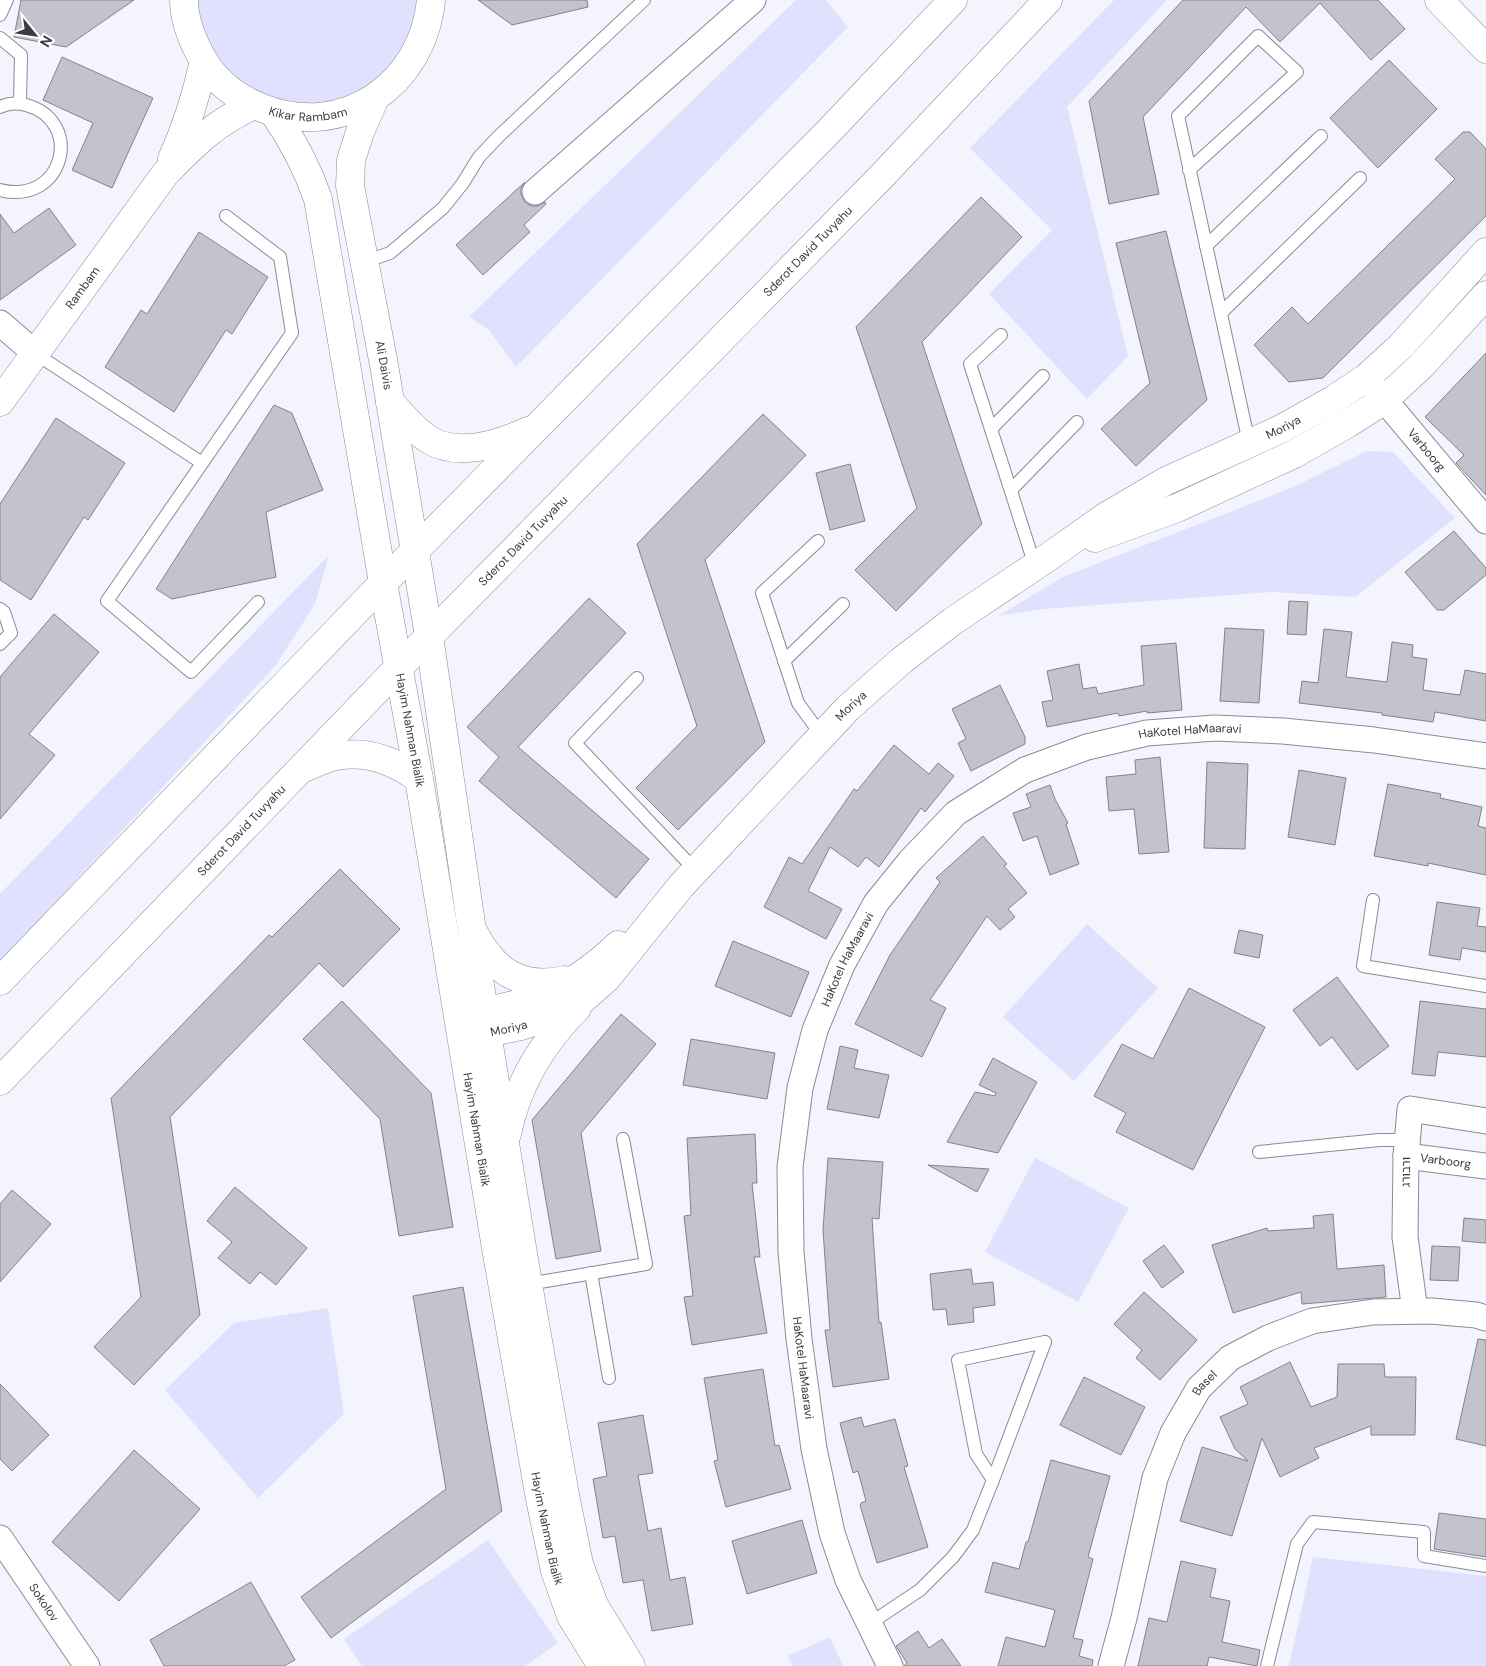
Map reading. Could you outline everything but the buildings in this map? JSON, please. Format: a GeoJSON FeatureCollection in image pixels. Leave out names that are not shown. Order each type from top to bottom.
{"type":"FeatureCollection","features":[{"type":"Feature","properties":{"kind":"main road","name":"Kikar Rambam"},"geometry":{"type":"LineString","coordinates":[[184,0],[192,38],[204,61],[221,82],[242,98],[264,109],[308,118],[343,112],[375,98],[393,84],[405,71],[425,35],[430,16],[431,0]]}},
{"type":"Feature","properties":{"kind":"main road"},"geometry":{"type":"LineString","coordinates":[[0,981],[414,551],[830,130],[953,0]]}},
{"type":"Feature","properties":{"kind":"main road","name":"Sderot David Tuvyahu"},"geometry":{"type":"LineString","coordinates":[[0,1081],[298,770],[880,178],[1048,0]]}},
{"type":"Feature","properties":{"kind":"main road"},"geometry":{"type":"LineString","coordinates":[[1439,0],[1486,49]]}},
{"type":"Feature","properties":{"kind":"main road","name":"Rambam"},"geometry":{"type":"LineString","coordinates":[[164,174],[183,134],[196,99],[204,61]]}},
{"type":"Feature","properties":{"kind":"main road","name":"Ali Daivis"},"geometry":{"type":"LineString","coordinates":[[375,98],[360,132],[351,160],[350,186],[390,402],[429,636]]}},
{"type":"Feature","properties":{"kind":"main road","name":"Rambam"},"geometry":{"type":"LineString","coordinates":[[0,402],[164,174],[193,144],[231,116],[264,109]]}},
{"type":"Feature","properties":{"kind":"main road"},"geometry":{"type":"LineString","coordinates":[[264,109],[293,140],[309,172],[318,199],[383,583]]}},
{"type":"Feature","properties":{"kind":"main road","name":"Moriya"},"geometry":{"type":"LineString","coordinates":[[458,1025],[485,1022],[548,994],[587,983],[612,950],[688,878],[848,708],[901,661],[953,621],[1105,517],[1166,481],[1281,429],[1333,400],[1366,378],[1401,346],[1486,252]]}},
{"type":"Feature","properties":{"kind":"main road","name":"Moriya"},"geometry":{"type":"LineString","coordinates":[[1041,562],[1118,529],[1176,508],[1294,454],[1347,424],[1383,401],[1421,366],[1486,295]]}},
{"type":"Feature","properties":{"kind":"main road"},"geometry":{"type":"LineString","coordinates":[[390,402],[416,430],[430,440],[453,448],[491,444],[513,438],[536,427]]}},
{"type":"Feature","properties":{"kind":"main road","name":"Hayim Nahman Bialik"},"geometry":{"type":"LineString","coordinates":[[383,583],[419,779],[458,1025],[540,1499],[555,1570],[571,1616],[602,1666]]}},
{"type":"Feature","properties":{"kind":"main road","name":"Hayim Nahman Bialik"},"geometry":{"type":"LineString","coordinates":[[429,636],[485,1022],[565,1495],[580,1564],[594,1605],[631,1666]]}},
{"type":"Feature","properties":{"kind":"main road"},"geometry":{"type":"LineString","coordinates":[[298,770],[336,756],[357,754],[391,762],[419,779]]}},
{"type":"Feature","properties":{"kind":"main road"},"geometry":{"type":"LineString","coordinates":[[470,926],[488,955],[513,976],[539,983],[587,983],[565,1020],[537,1056],[517,1096],[511,1114],[505,1146]]}},
{"type":"Feature","properties":{"kind":"street"},"geometry":{"type":"LineString","coordinates":[[535,192],[753,0]]}},
{"type":"Feature","properties":{"kind":"street"},"geometry":{"type":"LineString","coordinates":[[0,323],[36,354]]}},
{"type":"Feature","properties":{"kind":"street","name":"Varboorg"},"geometry":{"type":"LineString","coordinates":[[1366,378],[1383,401],[1486,521]]}},
{"type":"Feature","properties":{"kind":"street","name":"HaKotel HaMaaravi"},"geometry":{"type":"LineString","coordinates":[[890,1666],[848,1580],[832,1533],[814,1449],[799,1340],[791,1252],[790,1167],[800,1088],[815,1030],[842,965],[876,904],[910,861],[956,812],[1025,770],[1087,747],[1147,733],[1215,728],[1283,731],[1374,740],[1486,756]]}},
{"type":"Feature","properties":{"kind":"street","name":"ורבורג"},"geometry":{"type":"LineString","coordinates":[[1415,1311],[1405,1237],[1410,1109],[1486,1121]]}},
{"type":"Feature","properties":{"kind":"street","name":"Varboorg"},"geometry":{"type":"LineString","coordinates":[[1407,1148],[1486,1166]]}},
{"type":"Feature","properties":{"kind":"street","name":"Basel"},"geometry":{"type":"LineString","coordinates":[[1111,1666],[1124,1618],[1155,1478],[1173,1432],[1199,1388],[1230,1358],[1268,1338],[1312,1321],[1374,1312],[1431,1310],[1476,1315],[1486,1318]]}},
{"type":"Feature","properties":{"kind":"street","name":"Sokolov"},"geometry":{"type":"LineString","coordinates":[[0,1538],[87,1666]]}},
{"type":"Feature","properties":{"kind":"lane"},"geometry":{"type":"LineString","coordinates":[[0,14],[7,0]]}},
{"type":"Feature","properties":{"kind":"lane"},"geometry":{"type":"LineString","coordinates":[[364,262],[390,253],[443,208],[463,183],[479,157],[500,134],[644,0]]}},
{"type":"Feature","properties":{"kind":"lane"},"geometry":{"type":"LineString","coordinates":[[1189,170],[1297,72],[1258,36],[1178,116],[1189,170],[1249,443]]}},
{"type":"Feature","properties":{"kind":"lane"},"geometry":{"type":"LineString","coordinates":[[0,38],[21,55],[20,103]]}},
{"type":"Feature","properties":{"kind":"lane"},"geometry":{"type":"LineString","coordinates":[[0,107],[20,103],[35,107],[47,116],[57,129],[61,144],[60,160],[53,174],[42,185],[28,192],[12,193],[0,190]]}},
{"type":"Feature","properties":{"kind":"lane"},"geometry":{"type":"LineString","coordinates":[[1206,246],[1321,136]]}},
{"type":"Feature","properties":{"kind":"lane"},"geometry":{"type":"LineString","coordinates":[[1221,313],[1360,178]]}},
{"type":"Feature","properties":{"kind":"lane"},"geometry":{"type":"LineString","coordinates":[[226,216],[280,257],[292,333],[108,601],[191,672],[258,602]]}},
{"type":"Feature","properties":{"kind":"lane"},"geometry":{"type":"LineString","coordinates":[[1001,335],[970,364],[1010,490],[1041,562]]}},
{"type":"Feature","properties":{"kind":"lane"},"geometry":{"type":"LineString","coordinates":[[36,354],[202,463]]}},
{"type":"Feature","properties":{"kind":"lane"},"geometry":{"type":"LineString","coordinates":[[991,429],[1043,376]]}},
{"type":"Feature","properties":{"kind":"lane"},"geometry":{"type":"LineString","coordinates":[[1010,490],[1077,422]]}},
{"type":"Feature","properties":{"kind":"lane"},"geometry":{"type":"LineString","coordinates":[[818,541],[762,593],[798,703],[822,736]]}},
{"type":"Feature","properties":{"kind":"lane"},"geometry":{"type":"LineString","coordinates":[[784,662],[844,604]]}},
{"type":"Feature","properties":{"kind":"lane"},"geometry":{"type":"LineString","coordinates":[[0,609],[4,612],[11,633],[0,644]]}},
{"type":"Feature","properties":{"kind":"lane"},"geometry":{"type":"LineString","coordinates":[[637,678],[575,743],[688,878]]}},
{"type":"Feature","properties":{"kind":"lane"},"geometry":{"type":"LineString","coordinates":[[1373,900],[1363,966],[1486,986]]}},
{"type":"Feature","properties":{"kind":"lane"},"geometry":{"type":"LineString","coordinates":[[528,1284],[646,1264],[623,1140]]}},
{"type":"Feature","properties":{"kind":"lane"},"geometry":{"type":"LineString","coordinates":[[1259,1152],[1379,1140],[1407,1148]]}},
{"type":"Feature","properties":{"kind":"lane"},"geometry":{"type":"LineString","coordinates":[[591,1273],[608,1378]]}},
{"type":"Feature","properties":{"kind":"lane"},"geometry":{"type":"LineString","coordinates":[[869,1624],[920,1590],[953,1557],[973,1530],[994,1480],[1045,1342],[958,1360],[976,1454],[994,1480]]}},
{"type":"Feature","properties":{"kind":"lane"},"geometry":{"type":"LineString","coordinates":[[1267,1666],[1296,1544],[1313,1522],[1424,1532],[1424,1556],[1486,1566]]}},
{"type":"Feature","properties":{"kind":"shaded area"},"geometry":{"type":"Polygon","coordinates":[[[197,0],[420,0],[414,25],[400,57],[369,88],[338,101],[306,104],[274,99],[245,85],[221,63],[204,35],[197,0]]]}},
{"type":"Feature","properties":{"kind":"shaded area"},"geometry":{"type":"Polygon","coordinates":[[[796,0],[826,0],[848,27],[516,367],[489,330],[469,317],[796,0]]]}},
{"type":"Feature","properties":{"kind":"shaded area"},"geometry":{"type":"Polygon","coordinates":[[[1114,0],[1167,0],[1067,107],[1128,356],[1087,399],[989,294],[1052,230],[970,148],[1114,0]]]}},
{"type":"Feature","properties":{"kind":"shaded area"},"geometry":{"type":"Polygon","coordinates":[[[1367,451],[1393,452],[1455,518],[1355,597],[1272,592],[1043,609],[998,616],[1063,577],[1291,488],[1367,451]]]}},
{"type":"Feature","properties":{"kind":"shaded area"},"geometry":{"type":"Polygon","coordinates":[[[329,555],[315,604],[276,665],[0,962],[0,894],[329,555]]]}},
{"type":"Feature","properties":{"kind":"shaded area"},"geometry":{"type":"Polygon","coordinates":[[[1087,924],[1158,988],[1074,1081],[1003,1017],[1087,924]]]}},
{"type":"Feature","properties":{"kind":"shaded area"},"geometry":{"type":"Polygon","coordinates":[[[1035,1158],[1129,1208],[1078,1302],[985,1252],[1035,1158]]]}},
{"type":"Feature","properties":{"kind":"shaded area"},"geometry":{"type":"Polygon","coordinates":[[[328,1308],[344,1414],[258,1498],[165,1390],[234,1323],[328,1308]]]}},
{"type":"Feature","properties":{"kind":"shaded area"},"geometry":{"type":"Polygon","coordinates":[[[488,1540],[558,1643],[525,1666],[362,1666],[344,1639],[488,1540]]]}},
{"type":"Feature","properties":{"kind":"shaded area"},"geometry":{"type":"Polygon","coordinates":[[[1313,1557],[1486,1576],[1486,1666],[1289,1666],[1313,1557]]]}},
{"type":"Feature","properties":{"kind":"shaded area"},"geometry":{"type":"Polygon","coordinates":[[[830,1637],[843,1666],[793,1666],[788,1656],[830,1637]]]}}]}
